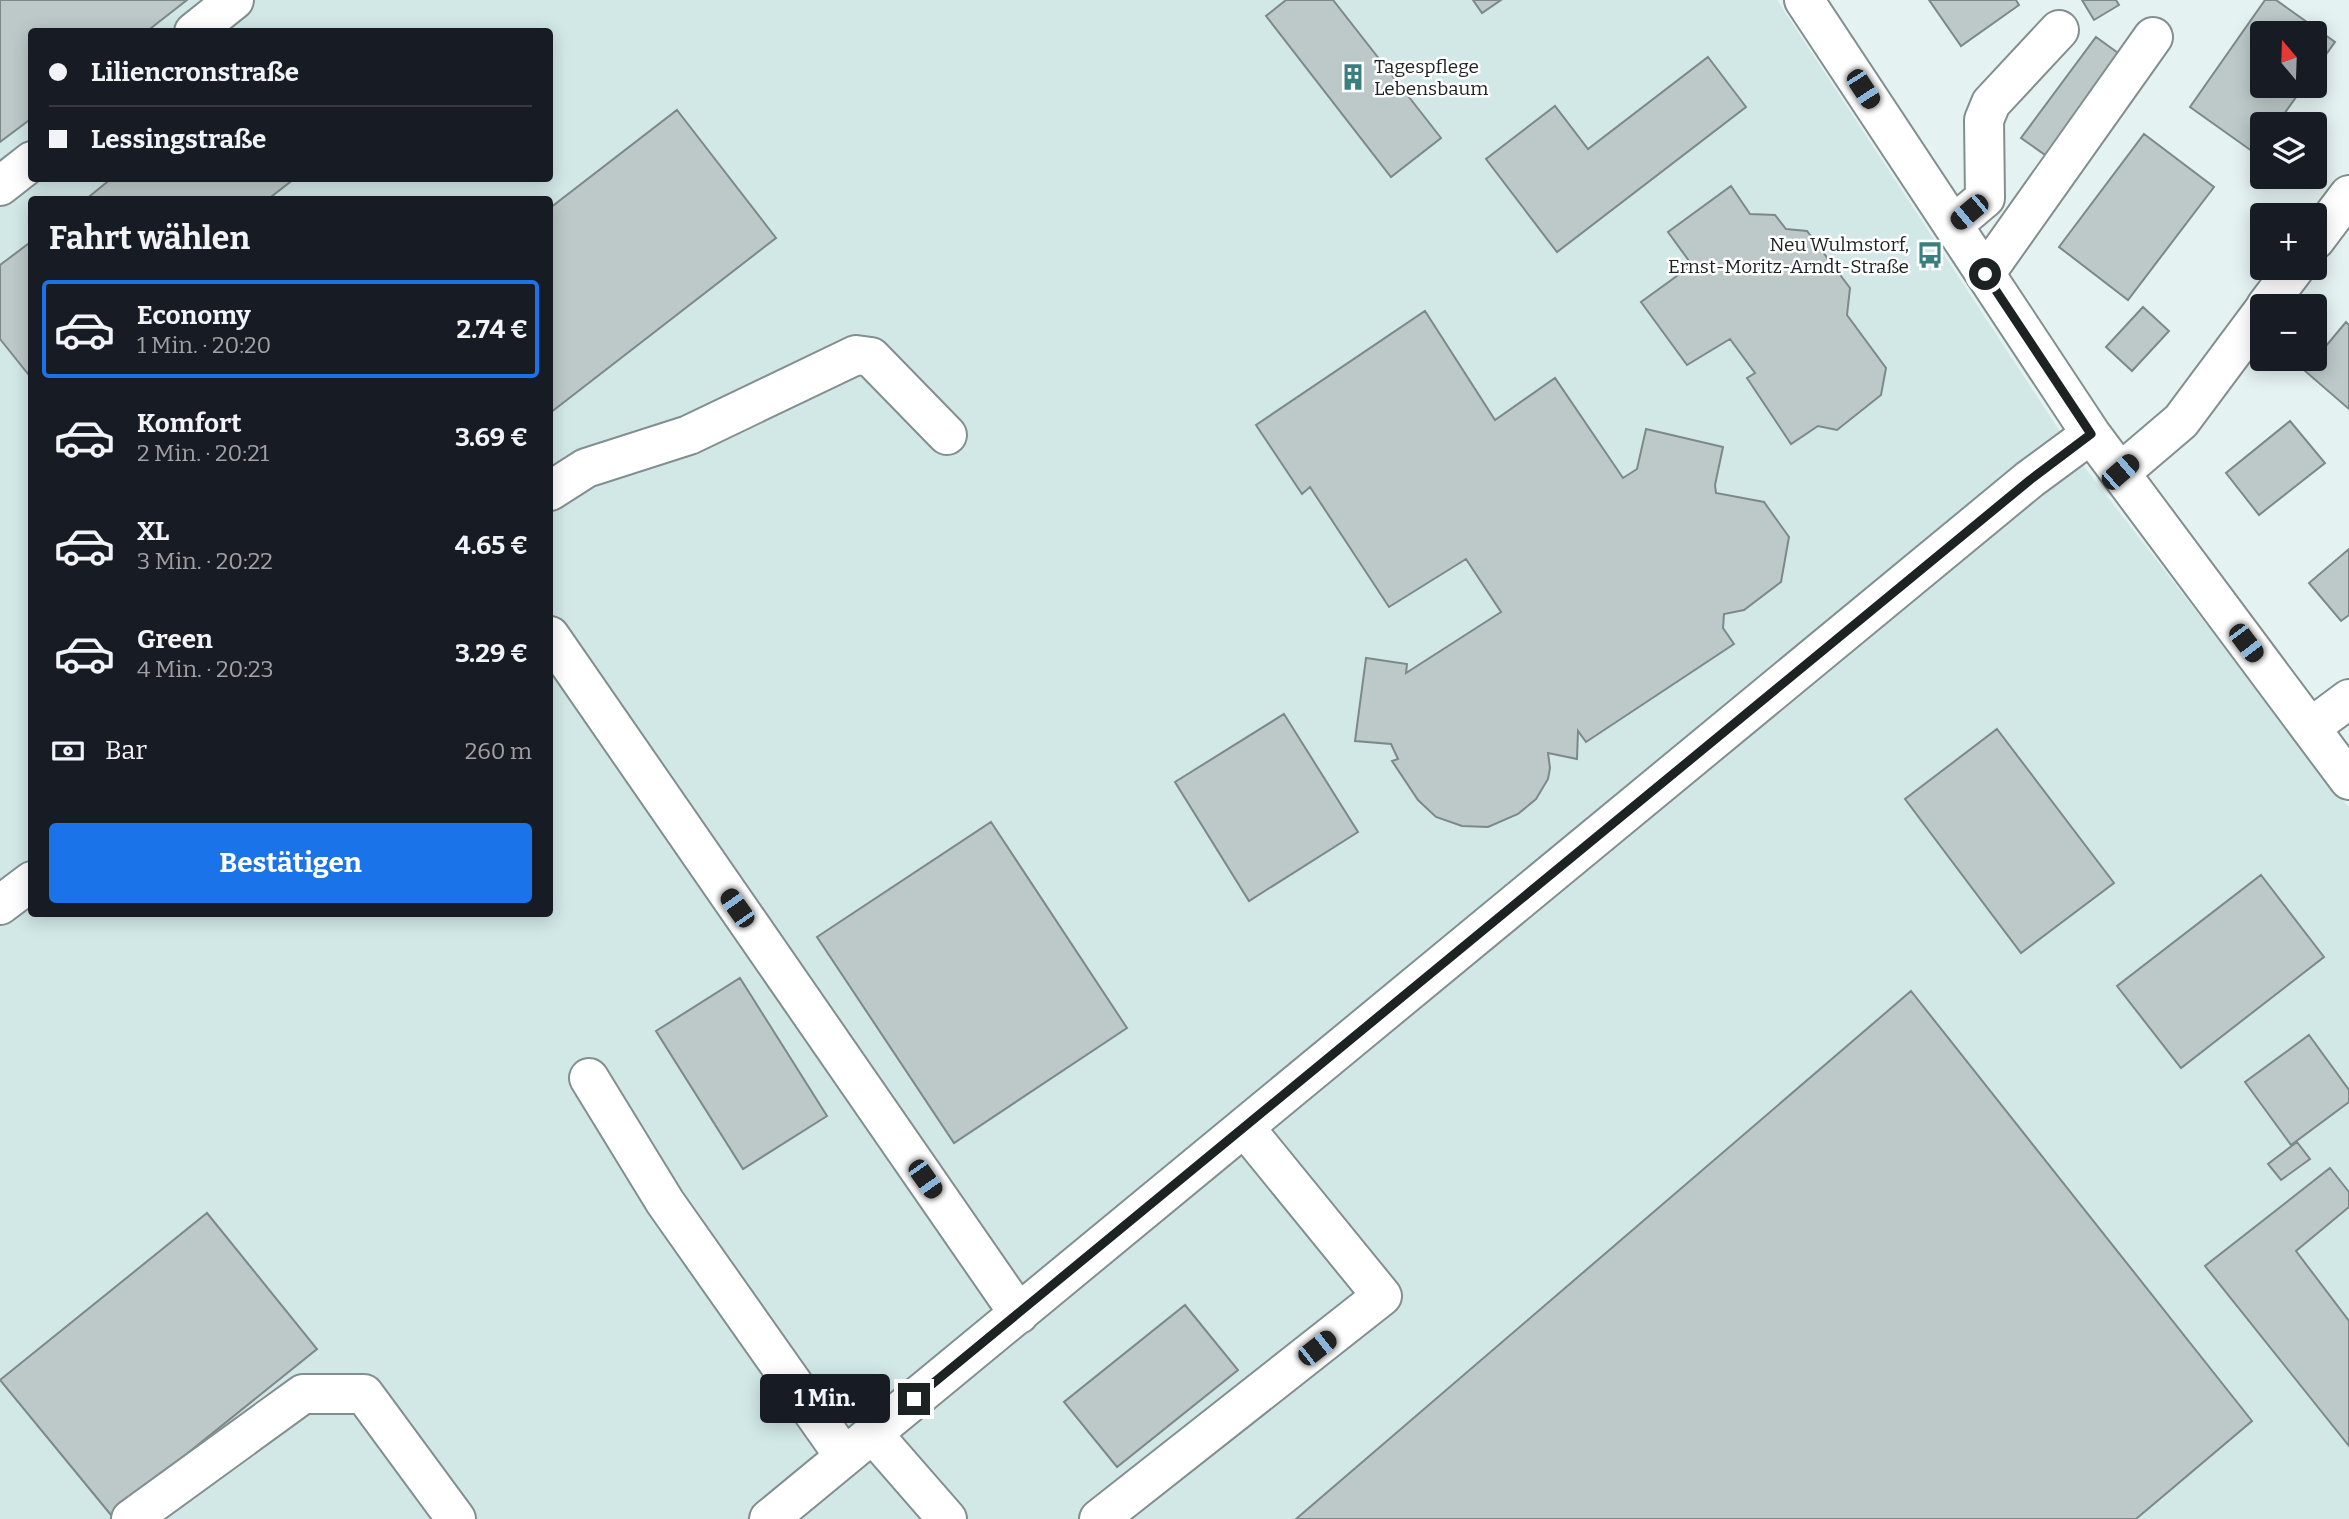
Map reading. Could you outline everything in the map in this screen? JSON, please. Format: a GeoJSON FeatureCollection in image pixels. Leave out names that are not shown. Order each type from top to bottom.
{"type":"FeatureCollection","features":[{"type":"Feature","properties":{"kind":"street"},"geometry":{"type":"LineString","coordinates":[[199,28],[234,0]]}},
{"type":"Feature","properties":{"kind":"street"},"geometry":{"type":"LineString","coordinates":[[1804,0],[2091,434],[2349,780]]}},
{"type":"Feature","properties":{"kind":"street"},"geometry":{"type":"LineString","coordinates":[[1953,225],[1985,198],[1984,120],[1991,103],[2059,30]]}},
{"type":"Feature","properties":{"kind":"street"},"geometry":{"type":"LineString","coordinates":[[1985,274],[2153,37]]}},
{"type":"Feature","properties":{"kind":"street"},"geometry":{"type":"LineString","coordinates":[[0,186],[28,164]]}},
{"type":"Feature","properties":{"kind":"street"},"geometry":{"type":"LineString","coordinates":[[2327,224],[2349,195]]}},
{"type":"Feature","properties":{"kind":"street"},"geometry":{"type":"LineString","coordinates":[[2275,294],[2286,280]]}},
{"type":"Feature","properties":{"kind":"street"},"geometry":{"type":"LineString","coordinates":[[2120,472],[2181,421],[2250,328]]}},
{"type":"Feature","properties":{"kind":"street"},"geometry":{"type":"LineString","coordinates":[[553,489],[586,468],[689,435],[856,355],[871,357],[947,435]]}},
{"type":"Feature","properties":{"kind":"street"},"geometry":{"type":"LineString","coordinates":[[769,1519],[2019,488],[2091,434]]}},
{"type":"Feature","properties":{"kind":"street"},"geometry":{"type":"LineString","coordinates":[[553,640],[1019,1314]]}},
{"type":"Feature","properties":{"kind":"street"},"geometry":{"type":"LineString","coordinates":[[2310,729],[2349,699]]}},
{"type":"Feature","properties":{"kind":"street"},"geometry":{"type":"LineString","coordinates":[[0,905],[28,884]]}},
{"type":"Feature","properties":{"kind":"street"},"geometry":{"type":"LineString","coordinates":[[589,1078],[665,1202],[858,1445],[947,1519]]}},
{"type":"Feature","properties":{"kind":"street"},"geometry":{"type":"LineString","coordinates":[[1099,1519],[1382,1296],[1245,1128]]}},
{"type":"Feature","properties":{"kind":"street"},"geometry":{"type":"LineString","coordinates":[[131,1519],[303,1394],[364,1394],[456,1519]]}},
{"type":"Feature","properties":{"kind":"shaded area"},"geometry":{"type":"Polygon","coordinates":[[[0,0],[1777,0],[2078,459],[2349,808],[2349,1519],[0,1519],[0,0]]]}},
{"type":"Feature","properties":{"kind":"building"},"geometry":{"type":"Polygon","coordinates":[[[0,0],[187,0],[151,28],[28,28],[28,121],[0,142],[0,0]]]}},
{"type":"Feature","properties":{"kind":"building","name":"Tagespflege Lebensbaum"},"geometry":{"type":"Polygon","coordinates":[[[1286,0],[1333,0],[1441,138],[1391,177],[1266,16],[1286,0]]]}},
{"type":"Feature","properties":{"kind":"building"},"geometry":{"type":"Polygon","coordinates":[[[1473,0],[1501,0],[1482,13],[1473,0]]]}},
{"type":"Feature","properties":{"kind":"building"},"geometry":{"type":"Polygon","coordinates":[[[1929,0],[2016,0],[2019,5],[1961,46],[1929,0]]]}},
{"type":"Feature","properties":{"kind":"building"},"geometry":{"type":"Polygon","coordinates":[[[2082,0],[2116,0],[2119,5],[2094,20],[2082,0]]]}},
{"type":"Feature","properties":{"kind":"building"},"geometry":{"type":"Polygon","coordinates":[[[2265,0],[2276,0],[2306,21],[2250,21],[2265,0]]]}},
{"type":"Feature","properties":{"kind":"building"},"geometry":{"type":"Polygon","coordinates":[[[2250,21],[2250,98],[2295,98],[2286,112],[2250,112],[2250,150],[2190,107],[2250,21]]]}},
{"type":"Feature","properties":{"kind":"building"},"geometry":{"type":"Polygon","coordinates":[[[2096,37],[2125,58],[2051,159],[2021,138],[2096,37]]]}},
{"type":"Feature","properties":{"kind":"building"},"geometry":{"type":"Polygon","coordinates":[[[2328,37],[2335,42],[2328,52],[2328,37]]]}},
{"type":"Feature","properties":{"kind":"building"},"geometry":{"type":"Polygon","coordinates":[[[1708,57],[1746,107],[1557,252],[1486,159],[1555,106],[1588,149],[1708,57]]]}},
{"type":"Feature","properties":{"kind":"building"},"geometry":{"type":"Polygon","coordinates":[[[677,110],[776,238],[553,411],[553,206],[677,110]]]}},
{"type":"Feature","properties":{"kind":"building"},"geometry":{"type":"Polygon","coordinates":[[[2144,134],[2214,187],[2128,300],[2059,247],[2144,134]]]}},
{"type":"Feature","properties":{"kind":"building"},"geometry":{"type":"Polygon","coordinates":[[[107,182],[290,182],[272,196],[90,196],[107,182]]]}},
{"type":"Feature","properties":{"kind":"building"},"geometry":{"type":"Polygon","coordinates":[[[1731,186],[1750,214],[1775,215],[1786,229],[1807,231],[1850,288],[1847,315],[1886,368],[1881,395],[1837,430],[1818,426],[1791,444],[1747,378],[1755,373],[1730,339],[1687,365],[1641,302],[1692,265],[1668,232],[1731,186]]]}},
{"type":"Feature","properties":{"kind":"building"},"geometry":{"type":"Polygon","coordinates":[[[28,244],[28,374],[0,339],[0,265],[28,244]]]}},
{"type":"Feature","properties":{"kind":"building"},"geometry":{"type":"Polygon","coordinates":[[[2143,307],[2169,331],[2132,371],[2106,347],[2143,307]]]}},
{"type":"Feature","properties":{"kind":"building"},"geometry":{"type":"Polygon","coordinates":[[[1425,311],[1495,420],[1555,378],[1623,478],[1637,469],[1646,429],[1723,447],[1715,485],[1716,493],[1764,502],[1789,537],[1781,582],[1744,610],[1724,614],[1723,628],[1734,644],[1586,742],[1578,731],[1577,759],[1548,753],[1548,779],[1536,799],[1518,814],[1488,827],[1462,826],[1436,817],[1418,800],[1392,761],[1398,759],[1391,744],[1355,741],[1366,658],[1407,664],[1406,673],[1501,612],[1466,559],[1389,607],[1310,487],[1302,494],[1256,425],[1425,311]]]}},
{"type":"Feature","properties":{"kind":"building"},"geometry":{"type":"Polygon","coordinates":[[[2346,322],[2349,325],[2349,409],[2305,371],[2327,371],[2327,345],[2346,322]]]}},
{"type":"Feature","properties":{"kind":"building"},"geometry":{"type":"Polygon","coordinates":[[[2290,421],[2325,463],[2259,515],[2226,473],[2290,421]]]}},
{"type":"Feature","properties":{"kind":"building"},"geometry":{"type":"Polygon","coordinates":[[[2349,549],[2349,615],[2341,621],[2309,583],[2349,549]]]}},
{"type":"Feature","properties":{"kind":"building"},"geometry":{"type":"Polygon","coordinates":[[[1284,714],[1358,832],[1249,901],[1175,782],[1284,714]]]}},
{"type":"Feature","properties":{"kind":"building"},"geometry":{"type":"Polygon","coordinates":[[[1997,729],[2114,883],[2021,953],[1905,799],[1997,729]]]}},
{"type":"Feature","properties":{"kind":"building"},"geometry":{"type":"Polygon","coordinates":[[[991,822],[1127,1028],[954,1143],[817,937],[991,822]]]}},
{"type":"Feature","properties":{"kind":"building"},"geometry":{"type":"Polygon","coordinates":[[[2261,875],[2324,957],[2181,1068],[2117,986],[2261,875]]]}},
{"type":"Feature","properties":{"kind":"building"},"geometry":{"type":"Polygon","coordinates":[[[740,978],[827,1116],[743,1169],[656,1031],[740,978]]]}},
{"type":"Feature","properties":{"kind":"building"},"geometry":{"type":"Polygon","coordinates":[[[1911,991],[2252,1421],[2136,1519],[1296,1519],[1911,991]]]}},
{"type":"Feature","properties":{"kind":"building"},"geometry":{"type":"Polygon","coordinates":[[[2309,1035],[2349,1090],[2349,1102],[2291,1145],[2245,1082],[2309,1035]]]}},
{"type":"Feature","properties":{"kind":"building"},"geometry":{"type":"Polygon","coordinates":[[[2297,1142],[2310,1159],[2281,1180],[2268,1164],[2297,1142]]]}},
{"type":"Feature","properties":{"kind":"building"},"geometry":{"type":"Polygon","coordinates":[[[2330,1168],[2349,1192],[2349,1207],[2296,1251],[2349,1321],[2349,1446],[2205,1266],[2330,1168]]]}},
{"type":"Feature","properties":{"kind":"building"},"geometry":{"type":"Polygon","coordinates":[[[207,1213],[317,1349],[111,1515],[0,1380],[207,1213]]]}},
{"type":"Feature","properties":{"kind":"building"},"geometry":{"type":"Polygon","coordinates":[[[1185,1305],[1238,1370],[1117,1467],[1064,1402],[1185,1305]]]}},
{"type":"Feature","properties":{"kind":"place","name":"Tagespflege Lebensbaum"},"geometry":{"type":"Point","coordinates":[1353,77]}},
{"type":"Feature","properties":{"kind":"place","name":"Neu Wulmstorf, Ernst-Moritz-Arndt-Straße"},"geometry":{"type":"Point","coordinates":[1930,255]}},
{"type":"Feature","properties":{"kind":"route"},"geometry":{"type":"LineString","coordinates":[[914,1399],[2030,480],[2091,434],[1985,274]]}}]}
